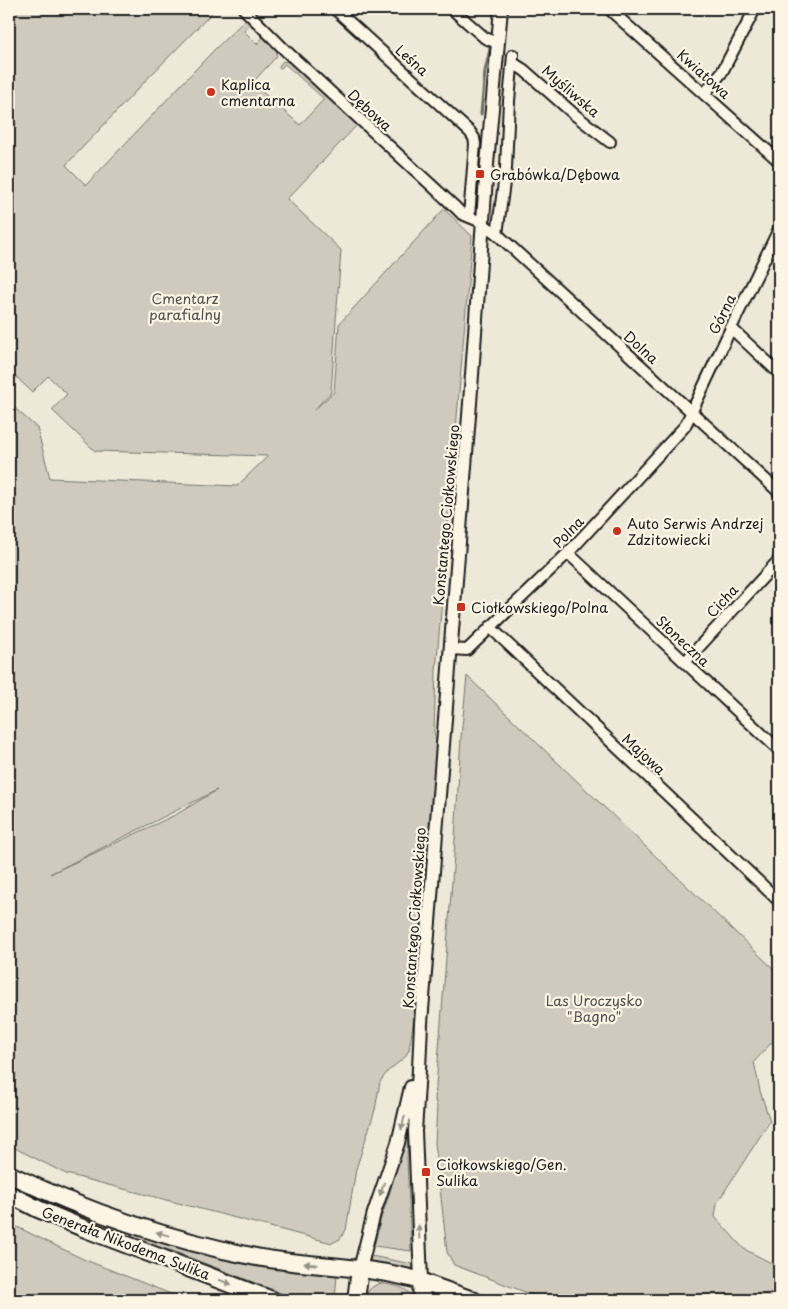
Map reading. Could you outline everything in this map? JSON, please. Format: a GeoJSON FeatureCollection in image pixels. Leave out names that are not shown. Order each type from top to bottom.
{"type":"FeatureCollection","features":[{"type":"Feature","properties":{"kind":"highway","name":"Generała Nikodema Sulika"},"geometry":{"type":"LineString","coordinates":[[9,1174],[81,1206],[121,1221],[210,1247],[257,1257],[394,1274],[421,1281]]}},
{"type":"Feature","properties":{"kind":"highway","name":"Generała Nikodema Sulika"},"geometry":{"type":"LineString","coordinates":[[9,1194],[38,1209],[83,1228],[272,1300]]}},
{"type":"Feature","properties":{"kind":"highway"},"geometry":{"type":"LineString","coordinates":[[356,1300],[360,1269]]}},
{"type":"Feature","properties":{"kind":"highway"},"geometry":{"type":"LineString","coordinates":[[421,1281],[422,1300]]}},
{"type":"Feature","properties":{"kind":"main road"},"geometry":{"type":"LineString","coordinates":[[421,1281],[474,1300]]}},
{"type":"Feature","properties":{"kind":"street","name":"Dębowa"},"geometry":{"type":"LineString","coordinates":[[244,9],[280,45],[462,214],[470,216],[483,224]]}},
{"type":"Feature","properties":{"kind":"street","name":"Leśna"},"geometry":{"type":"LineString","coordinates":[[335,9],[470,132],[474,138],[470,216]]}},
{"type":"Feature","properties":{"kind":"street"},"geometry":{"type":"LineString","coordinates":[[452,9],[485,38],[498,43]]}},
{"type":"Feature","properties":{"kind":"street","name":"Konstantego Ciołkowskiego"},"geometry":{"type":"LineString","coordinates":[[360,1269],[374,1213],[398,1143],[409,1102],[415,1069],[501,9]]}},
{"type":"Feature","properties":{"kind":"street","name":"Kwiatowa"},"geometry":{"type":"LineString","coordinates":[[610,9],[779,161]]}},
{"type":"Feature","properties":{"kind":"street"},"geometry":{"type":"LineString","coordinates":[[705,93],[722,72],[755,9]]}},
{"type":"Feature","properties":{"kind":"street","name":"Myśliwska"},"geometry":{"type":"LineString","coordinates":[[497,234],[506,168],[513,59],[575,115],[610,142]]}},
{"type":"Feature","properties":{"kind":"street","name":"Dolna"},"geometry":{"type":"LineString","coordinates":[[483,224],[497,234],[779,492]]}},
{"type":"Feature","properties":{"kind":"street","name":"Górna"},"geometry":{"type":"LineString","coordinates":[[692,412],[779,229]]}},
{"type":"Feature","properties":{"kind":"street"},"geometry":{"type":"LineString","coordinates":[[731,328],[779,373]]}},
{"type":"Feature","properties":{"kind":"street","name":"Polna"},"geometry":{"type":"LineString","coordinates":[[450,650],[466,650],[568,553],[685,426],[692,412]]}},
{"type":"Feature","properties":{"kind":"street","name":"Słoneczna"},"geometry":{"type":"LineString","coordinates":[[568,553],[778,747]]}},
{"type":"Feature","properties":{"kind":"street","name":"Cicha"},"geometry":{"type":"LineString","coordinates":[[686,661],[779,560]]}},
{"type":"Feature","properties":{"kind":"street","name":"Majowa"},"geometry":{"type":"LineString","coordinates":[[490,627],[779,901]]}},
{"type":"Feature","properties":{"kind":"street","name":"Konstantego Ciołkowskiego"},"geometry":{"type":"LineString","coordinates":[[420,1023],[415,1131],[421,1281]]}},
{"type":"Feature","properties":{"kind":"green space","name":"Cmentarz parafialny"},"geometry":{"type":"Polygon","coordinates":[[[9,9],[216,9],[66,165],[86,185],[213,51],[246,19],[251,23],[244,31],[257,44],[263,37],[277,51],[277,56],[249,84],[258,91],[260,89],[258,87],[263,84],[265,87],[261,91],[300,125],[324,99],[285,64],[279,68],[283,61],[289,62],[358,124],[287,199],[341,250],[331,392],[314,410],[334,392],[339,324],[444,209],[472,236],[436,671],[434,732],[436,752],[413,1025],[409,1050],[405,1057],[387,1072],[380,1082],[375,1110],[356,1169],[346,1230],[340,1239],[332,1243],[66,1174],[9,1145],[9,403],[37,428],[50,478],[237,486],[268,456],[95,451],[52,410],[67,394],[48,376],[32,392],[9,370],[9,9]],[[217,790],[50,874],[177,814],[217,790]]]}},
{"type":"Feature","properties":{"kind":"green space","name":"Las Uroczysko \"Bagno\""},"geometry":{"type":"Polygon","coordinates":[[[467,676],[779,974],[779,1034],[754,1062],[760,1091],[770,1121],[717,1203],[715,1217],[744,1249],[779,1267],[779,1300],[546,1300],[454,1265],[447,1252],[435,1143],[437,1107],[435,1100],[467,676]]]}},
{"type":"Feature","properties":{"kind":"green space"},"geometry":{"type":"Polygon","coordinates":[[[409,1122],[407,1158],[411,1251],[374,1246],[409,1122]]]}},
{"type":"Feature","properties":{"kind":"green space"},"geometry":{"type":"Polygon","coordinates":[[[9,1180],[78,1213],[118,1228],[208,1255],[256,1264],[337,1274],[335,1300],[299,1300],[173,1251],[134,1240],[76,1218],[9,1187],[9,1180]]]}},
{"type":"Feature","properties":{"kind":"green space"},"geometry":{"type":"Polygon","coordinates":[[[9,1223],[83,1259],[186,1300],[9,1300],[9,1223]]]}},
{"type":"Feature","properties":{"kind":"green space"},"geometry":{"type":"Polygon","coordinates":[[[371,1256],[412,1264],[413,1272],[370,1264],[371,1256]]]}},
{"type":"Feature","properties":{"kind":"green space"},"geometry":{"type":"Polygon","coordinates":[[[381,1283],[404,1289],[414,1300],[366,1300],[370,1289],[381,1283]]]}},
{"type":"Feature","properties":{"kind":"waterway"},"geometry":{"type":"LineString","coordinates":[[481,114],[489,45]]}},
{"type":"Feature","properties":{"kind":"place","name":"Kaplica cmentarna"},"geometry":{"type":"Point","coordinates":[211,92]}},
{"type":"Feature","properties":{"kind":"place","name":"Grabówka/Dębowa"},"geometry":{"type":"Point","coordinates":[480,174]}},
{"type":"Feature","properties":{"kind":"place","name":"Auto Serwis Andrzej Zdzitowiecki"},"geometry":{"type":"Point","coordinates":[617,531]}},
{"type":"Feature","properties":{"kind":"place","name":"Ciołkowskiego/Polna"},"geometry":{"type":"Point","coordinates":[461,607]}},
{"type":"Feature","properties":{"kind":"place","name":"Ciołkowskiego/Gen. Sulika"},"geometry":{"type":"Point","coordinates":[426,1172]}}]}
